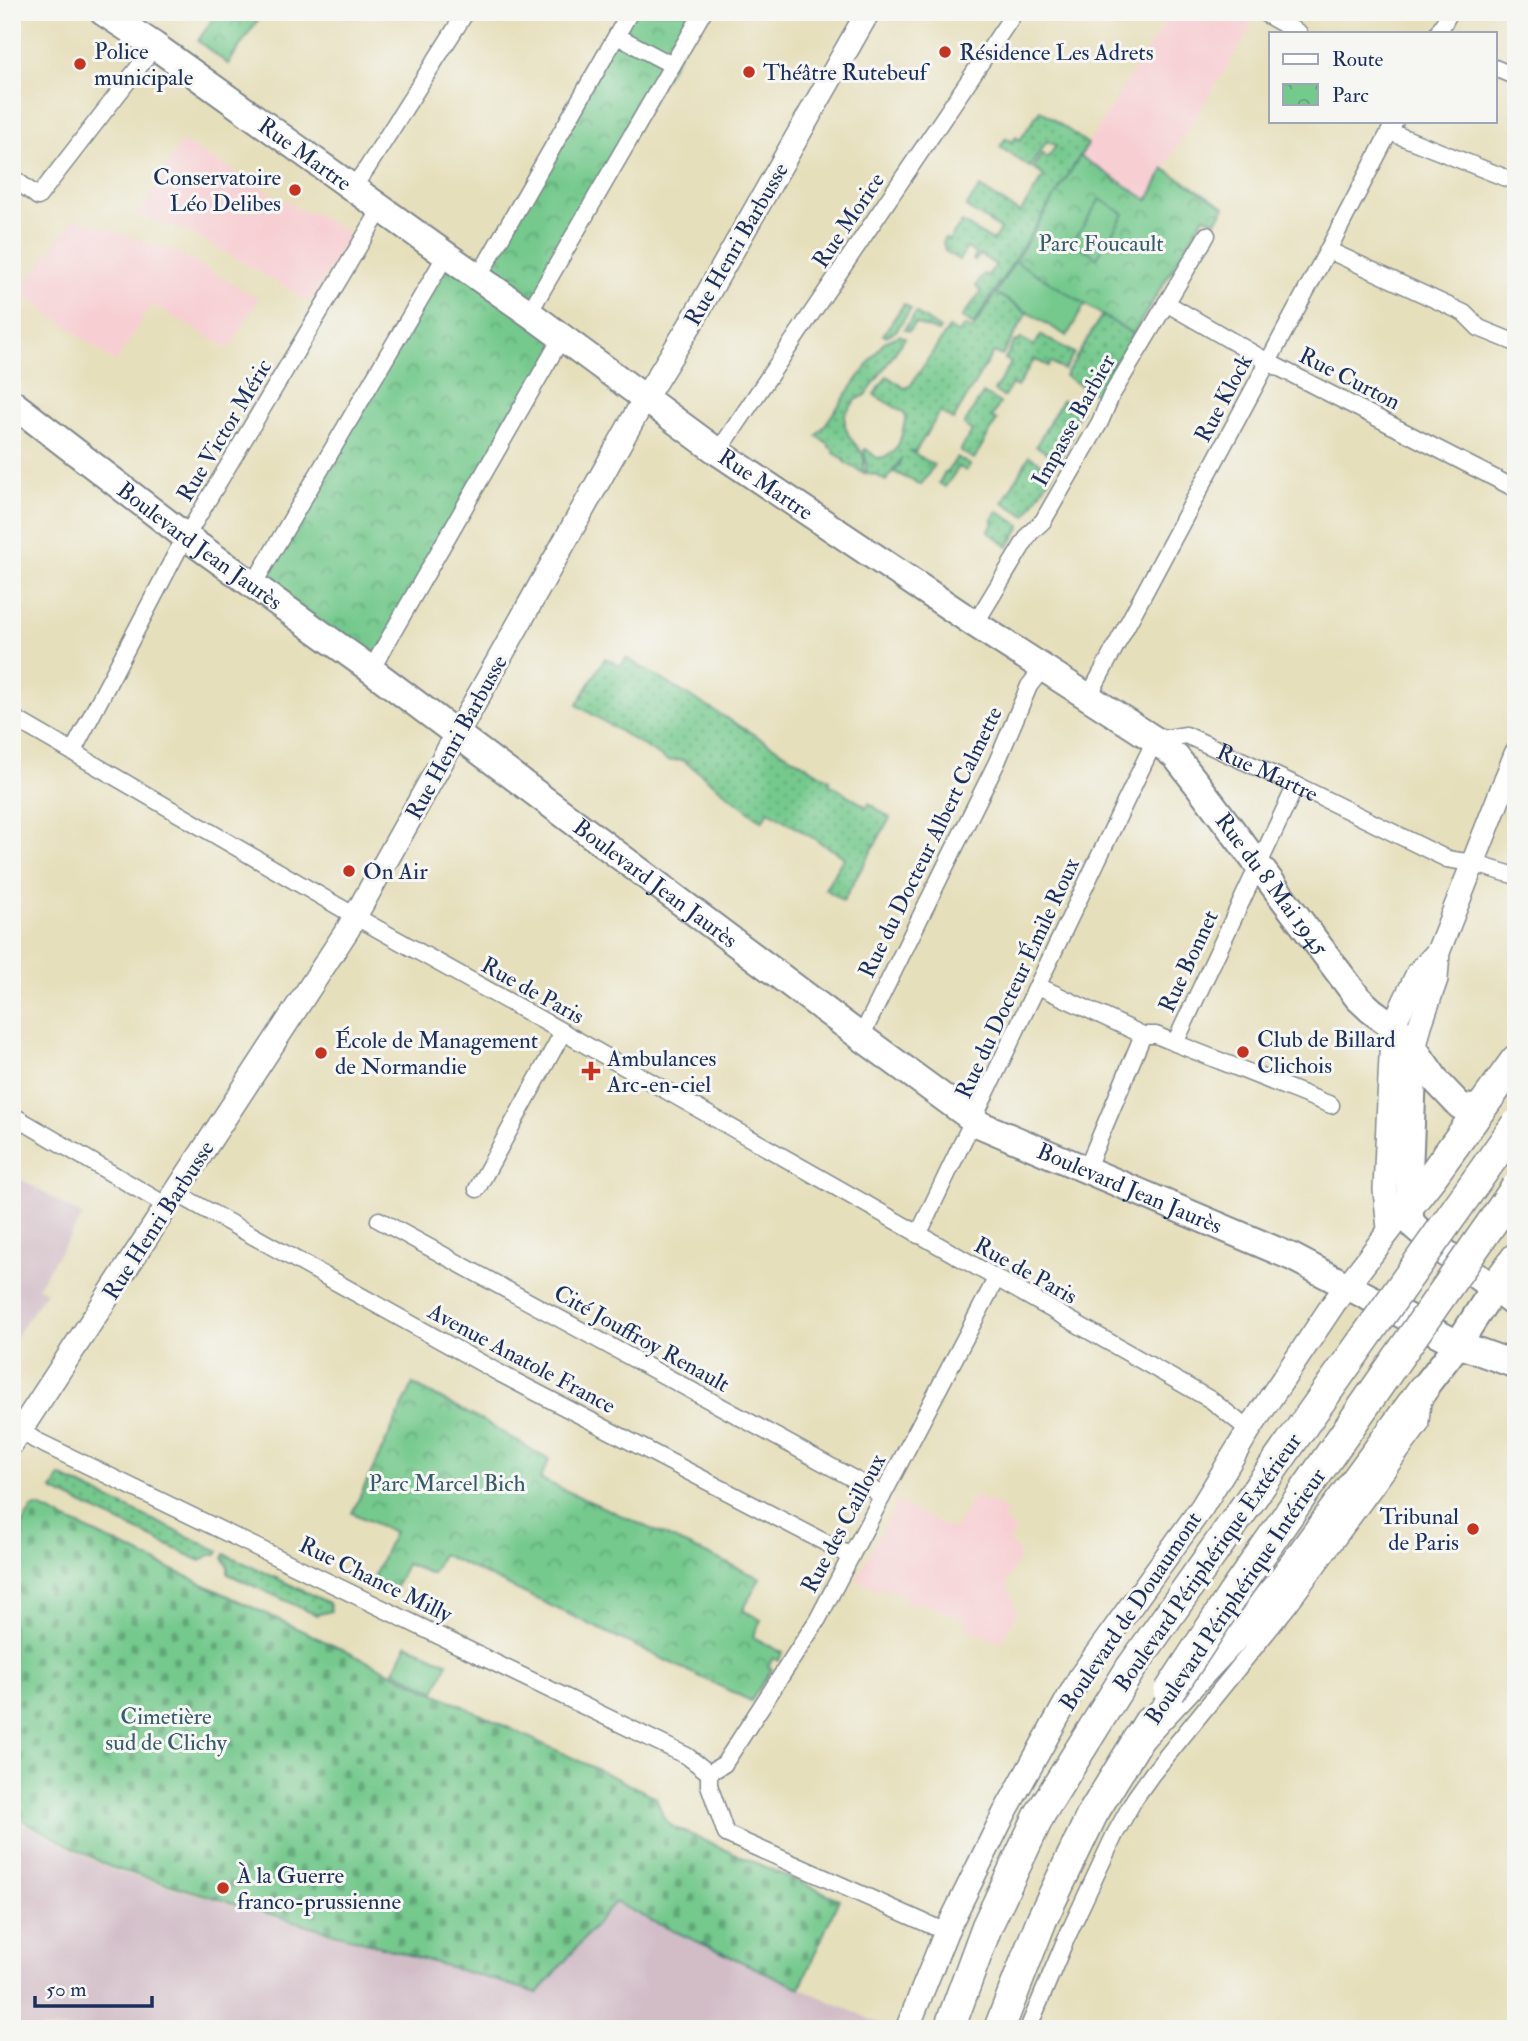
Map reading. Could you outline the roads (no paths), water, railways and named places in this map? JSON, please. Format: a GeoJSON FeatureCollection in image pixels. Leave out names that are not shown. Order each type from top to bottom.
{"type":"FeatureCollection","features":[{"type":"Feature","properties":{"kind":"highway"},"geometry":{"type":"LineString","coordinates":[[1409,1204],[1516,1060]]}},
{"type":"Feature","properties":{"kind":"highway","name":"Boulevard Périphérique Extérieur"},"geometry":{"type":"LineString","coordinates":[[949,2029],[987,1926],[1040,1814],[1131,1668],[1516,1125]]}},
{"type":"Feature","properties":{"kind":"highway","name":"Boulevard Périphérique Intérieur"},"geometry":{"type":"LineString","coordinates":[[999,2029],[1042,1919],[1093,1813],[1138,1739],[1241,1583],[1516,1188]]}},
{"type":"Feature","properties":{"kind":"highway"},"geometry":{"type":"LineString","coordinates":[[1505,1297],[1516,1258]]}},
{"type":"Feature","properties":{"kind":"highway"},"geometry":{"type":"LineString","coordinates":[[1138,1739],[1281,1583],[1423,1389]]}},
{"type":"Feature","properties":{"kind":"main road","name":"Rue Martre"},"geometry":{"type":"LineString","coordinates":[[103,12],[155,46],[529,313],[718,452],[975,624],[1155,740]]}},
{"type":"Feature","properties":{"kind":"main road","name":"Rue Henri Barbusse"},"geometry":{"type":"LineString","coordinates":[[16,1437],[355,916],[645,398],[868,12]]}},
{"type":"Feature","properties":{"kind":"main road","name":"Boulevard Jean Jaurès"},"geometry":{"type":"LineString","coordinates":[[12,403],[186,537],[371,670],[974,1120],[989,1129],[1292,1257],[1458,1344],[1516,1365]]}},
{"type":"Feature","properties":{"kind":"main road","name":"Rue du 8 Mai 1945"},"geometry":{"type":"LineString","coordinates":[[1155,740],[1176,757],[1358,998],[1404,1034],[1438,1083],[1460,1106],[1482,1107]]}},
{"type":"Feature","properties":{"kind":"main road"},"geometry":{"type":"LineString","coordinates":[[1423,1389],[1458,1344],[1505,1297],[1415,1227],[1410,1220],[1409,1172],[1414,1050],[1436,979],[1438,952],[1516,754]]}},
{"type":"Feature","properties":{"kind":"main road"},"geometry":{"type":"LineString","coordinates":[[1389,1229],[1385,1190],[1393,1027],[1418,973],[1438,952]]}},
{"type":"Feature","properties":{"kind":"main road","name":"Boulevard de Douaumont"},"geometry":{"type":"LineString","coordinates":[[907,2029],[946,1932],[1005,1812],[1080,1677],[1202,1507],[1249,1430],[1346,1286],[1409,1204]]}},
{"type":"Feature","properties":{"kind":"street"},"geometry":{"type":"LineString","coordinates":[[352,188],[466,12]]}},
{"type":"Feature","properties":{"kind":"street"},"geometry":{"type":"LineString","coordinates":[[478,278],[630,12]]}},
{"type":"Feature","properties":{"kind":"street"},"geometry":{"type":"LineString","coordinates":[[529,313],[703,12]]}},
{"type":"Feature","properties":{"kind":"street","name":"Rue Morice"},"geometry":{"type":"LineString","coordinates":[[718,452],[1015,12]]}},
{"type":"Feature","properties":{"kind":"street"},"geometry":{"type":"LineString","coordinates":[[1262,12],[1297,32]]}},
{"type":"Feature","properties":{"kind":"street"},"geometry":{"type":"LineString","coordinates":[[1439,32],[1450,12]]}},
{"type":"Feature","properties":{"kind":"street"},"geometry":{"type":"LineString","coordinates":[[617,36],[673,65]]}},
{"type":"Feature","properties":{"kind":"street"},"geometry":{"type":"LineString","coordinates":[[12,177],[38,197],[155,46]]}},
{"type":"Feature","properties":{"kind":"street"},"geometry":{"type":"LineString","coordinates":[[1496,68],[1516,76]]}},
{"type":"Feature","properties":{"kind":"street"},"geometry":{"type":"LineString","coordinates":[[1393,126],[1516,182]]}},
{"type":"Feature","properties":{"kind":"street","name":"Rue Klock"},"geometry":{"type":"LineString","coordinates":[[1089,696],[1393,126]]}},
{"type":"Feature","properties":{"kind":"street","name":"Rue Victor Méric"},"geometry":{"type":"LineString","coordinates":[[72,751],[178,550],[381,209]]}},
{"type":"Feature","properties":{"kind":"street","name":"Impasse Barbier"},"geometry":{"type":"LineString","coordinates":[[975,624],[1030,533],[1043,521],[1101,422],[1111,396],[1207,235]]}},
{"type":"Feature","properties":{"kind":"street"},"geometry":{"type":"LineString","coordinates":[[1328,250],[1464,313],[1479,328],[1516,343]]}},
{"type":"Feature","properties":{"kind":"street"},"geometry":{"type":"LineString","coordinates":[[253,585],[446,255]]}},
{"type":"Feature","properties":{"kind":"street","name":"Rue Curton"},"geometry":{"type":"LineString","coordinates":[[1166,303],[1268,362],[1516,489]]}},
{"type":"Feature","properties":{"kind":"street"},"geometry":{"type":"LineString","coordinates":[[371,670],[562,337]]}},
{"type":"Feature","properties":{"kind":"street","name":"Rue du Docteur Albert Calmette"},"geometry":{"type":"LineString","coordinates":[[861,1037],[997,762],[1029,686],[1043,668]]}},
{"type":"Feature","properties":{"kind":"street","name":"Rue de Paris"},"geometry":{"type":"LineString","coordinates":[[12,717],[355,916],[1211,1400],[1249,1430]]}},
{"type":"Feature","properties":{"kind":"street","name":"Rue Martre"},"geometry":{"type":"LineString","coordinates":[[1155,740],[1186,735],[1447,859],[1516,876]]}},
{"type":"Feature","properties":{"kind":"street","name":"Rue du Docteur Émile Roux"},"geometry":{"type":"LineString","coordinates":[[918,1235],[1155,740]]}},
{"type":"Feature","properties":{"kind":"street","name":"Rue Bonnet"},"geometry":{"type":"LineString","coordinates":[[1175,1043],[1296,785]]}},
{"type":"Feature","properties":{"kind":"street","name":"Rue Bonnet"},"geometry":{"type":"LineString","coordinates":[[1038,986],[1143,1035],[1156,1035],[1331,1105]]}},
{"type":"Feature","properties":{"kind":"street"},"geometry":{"type":"LineString","coordinates":[[477,1189],[563,1032]]}},
{"type":"Feature","properties":{"kind":"street"},"geometry":{"type":"LineString","coordinates":[[1086,1170],[1143,1035]]}},
{"type":"Feature","properties":{"kind":"street","name":"Avenue Anatole France"},"geometry":{"type":"LineString","coordinates":[[12,1115],[851,1556]]}},
{"type":"Feature","properties":{"kind":"street","name":"Cité Jouffroy Renault"},"geometry":{"type":"LineString","coordinates":[[379,1220],[883,1497]]}},
{"type":"Feature","properties":{"kind":"street","name":"Rue des Cailloux"},"geometry":{"type":"LineString","coordinates":[[709,1773],[724,1764],[817,1619],[996,1279]]}},
{"type":"Feature","properties":{"kind":"street"},"geometry":{"type":"LineString","coordinates":[[1028,2029],[1080,1908],[1135,1798],[1152,1773],[1289,1605],[1420,1426],[1423,1389]]}},
{"type":"Feature","properties":{"kind":"street","name":"Rue Chance Milly"},"geometry":{"type":"LineString","coordinates":[[16,1437],[35,1440],[687,1755],[709,1773]]}},
{"type":"Feature","properties":{"kind":"street"},"geometry":{"type":"LineString","coordinates":[[709,1773],[709,1786],[726,1834],[946,1932]]}},
{"type":"Feature","properties":{"kind":"place","name":"Résidence Les Adrets"},"geometry":{"type":"Point","coordinates":[945,52]}},
{"type":"Feature","properties":{"kind":"place","name":"Police municipale"},"geometry":{"type":"Point","coordinates":[80,64]}},
{"type":"Feature","properties":{"kind":"place","name":"Théâtre Rutebeuf"},"geometry":{"type":"Point","coordinates":[749,72]}},
{"type":"Feature","properties":{"kind":"place","name":"Conservatoire Léo Delibes"},"geometry":{"type":"Point","coordinates":[295,190]}},
{"type":"Feature","properties":{"kind":"place","name":"On Air"},"geometry":{"type":"Point","coordinates":[349,871]}},
{"type":"Feature","properties":{"kind":"place","name":"Club de Billard Clichois"},"geometry":{"type":"Point","coordinates":[1243,1052]}},
{"type":"Feature","properties":{"kind":"place","name":"École de Management de Normandie"},"geometry":{"type":"Point","coordinates":[321,1053]}},
{"type":"Feature","properties":{"kind":"place","name":"Ambulances Arc-en-ciel"},"geometry":{"type":"Point","coordinates":[591,1071]}},
{"type":"Feature","properties":{"kind":"place","name":"Tribunal de Paris"},"geometry":{"type":"Point","coordinates":[1473,1529]}},
{"type":"Feature","properties":{"kind":"place","name":"À la Guerre franco-prussienne"},"geometry":{"type":"Point","coordinates":[223,1888]}},
{"type":"Feature","properties":{"kind":"park label","name":"Parc Foucault"},"geometry":{"type":"Point","coordinates":[1101,243]}},
{"type":"Feature","properties":{"kind":"park label","name":"Parc Marcel Bich"},"geometry":{"type":"Point","coordinates":[447,1483]}},
{"type":"Feature","properties":{"kind":"park label","name":"Cimetière sud de Clichy"},"geometry":{"type":"Point","coordinates":[166,1729]}}]}
